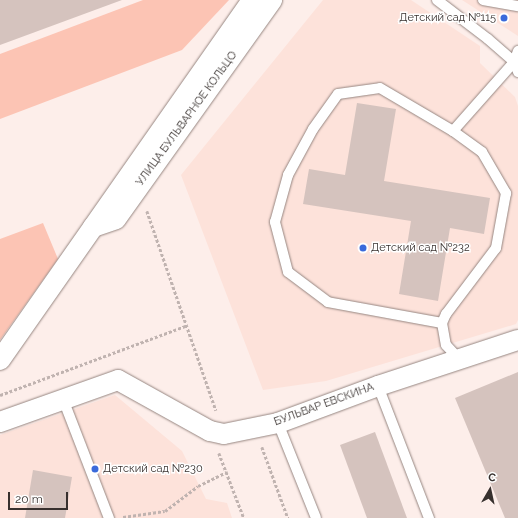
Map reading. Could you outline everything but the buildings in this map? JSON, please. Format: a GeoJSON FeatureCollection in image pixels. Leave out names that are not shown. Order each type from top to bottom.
{"type":"FeatureCollection","features":[{"type":"Feature","properties":{"kind":"street","name":"УЛИЦА БУЛЬВАРНОЕ КОЛЬЦО"},"geometry":{"type":"LineString","coordinates":[[0,360],[252,0]]}},
{"type":"Feature","properties":{"kind":"street","name":"УЛИЦА БУЛЬВАРНОЕ КОЛЬЦО"},"geometry":{"type":"LineString","coordinates":[[93,226],[116,219],[138,186],[272,0]]}},
{"type":"Feature","properties":{"kind":"street","name":"БУЛЬВАР ЕВСКИНА"},"geometry":{"type":"LineString","coordinates":[[217,432],[255,427],[278,422],[458,358],[518,340]]}},
{"type":"Feature","properties":{"kind":"street"},"geometry":{"type":"LineString","coordinates":[[0,422],[118,380],[217,432]]}},
{"type":"Feature","properties":{"kind":"lane"},"geometry":{"type":"LineString","coordinates":[[436,0],[514,62],[518,72]]}},
{"type":"Feature","properties":{"kind":"lane"},"geometry":{"type":"LineString","coordinates":[[483,0],[518,6]]}},
{"type":"Feature","properties":{"kind":"lane"},"geometry":{"type":"LineString","coordinates":[[453,131],[514,62],[518,51]]}},
{"type":"Feature","properties":{"kind":"lane"},"geometry":{"type":"LineString","coordinates":[[442,323],[328,302],[288,272],[275,222],[288,175],[312,129],[338,94],[380,88],[453,131],[482,152],[506,193],[496,248],[446,314],[442,323],[446,345],[458,358]]}},
{"type":"Feature","properties":{"kind":"lane"},"geometry":{"type":"LineString","coordinates":[[378,386],[428,518]]}},
{"type":"Feature","properties":{"kind":"lane"},"geometry":{"type":"LineString","coordinates":[[63,399],[109,518]]}},
{"type":"Feature","properties":{"kind":"lane"},"geometry":{"type":"LineString","coordinates":[[278,422],[316,518]]}},
{"type":"Feature","properties":{"kind":"path"},"geometry":{"type":"LineString","coordinates":[[138,186],[186,326],[227,472],[244,518]]}},
{"type":"Feature","properties":{"kind":"path"},"geometry":{"type":"LineString","coordinates":[[0,394],[186,326]]}},
{"type":"Feature","properties":{"kind":"path"},"geometry":{"type":"LineString","coordinates":[[255,427],[288,518]]}},
{"type":"Feature","properties":{"kind":"path"},"geometry":{"type":"LineString","coordinates":[[121,517],[165,511],[198,486],[227,472]]}},
{"type":"Feature","properties":{"kind":"shaded area"},"geometry":{"type":"Polygon","coordinates":[[[143,0],[229,0],[182,50],[0,119],[0,54],[143,0]]]}},
{"type":"Feature","properties":{"kind":"shaded area","name":"Детский сад №232"},"geometry":{"type":"Polygon","coordinates":[[[323,0],[411,0],[480,46],[480,63],[515,97],[518,106],[518,320],[516,324],[326,381],[263,390],[181,175],[323,0]]]}},
{"type":"Feature","properties":{"kind":"shaded area","name":"Детский сад №115"},"geometry":{"type":"Polygon","coordinates":[[[462,0],[518,0],[518,36],[462,0]]]}},
{"type":"Feature","properties":{"kind":"shaded area"},"geometry":{"type":"Polygon","coordinates":[[[43,223],[58,259],[0,340],[0,239],[43,223]]]}},
{"type":"Feature","properties":{"kind":"shaded area","name":"Детский сад №230"},"geometry":{"type":"Polygon","coordinates":[[[115,395],[182,451],[206,499],[227,503],[232,518],[0,518],[0,435],[115,395]]]}},
{"type":"Feature","properties":{"kind":"place","name":"Детский сад №115"},"geometry":{"type":"Point","coordinates":[504,18]}},
{"type":"Feature","properties":{"kind":"place","name":"Детский сад №232"},"geometry":{"type":"Point","coordinates":[363,248]}},
{"type":"Feature","properties":{"kind":"place","name":"Детский сад №230"},"geometry":{"type":"Point","coordinates":[95,469]}}]}
